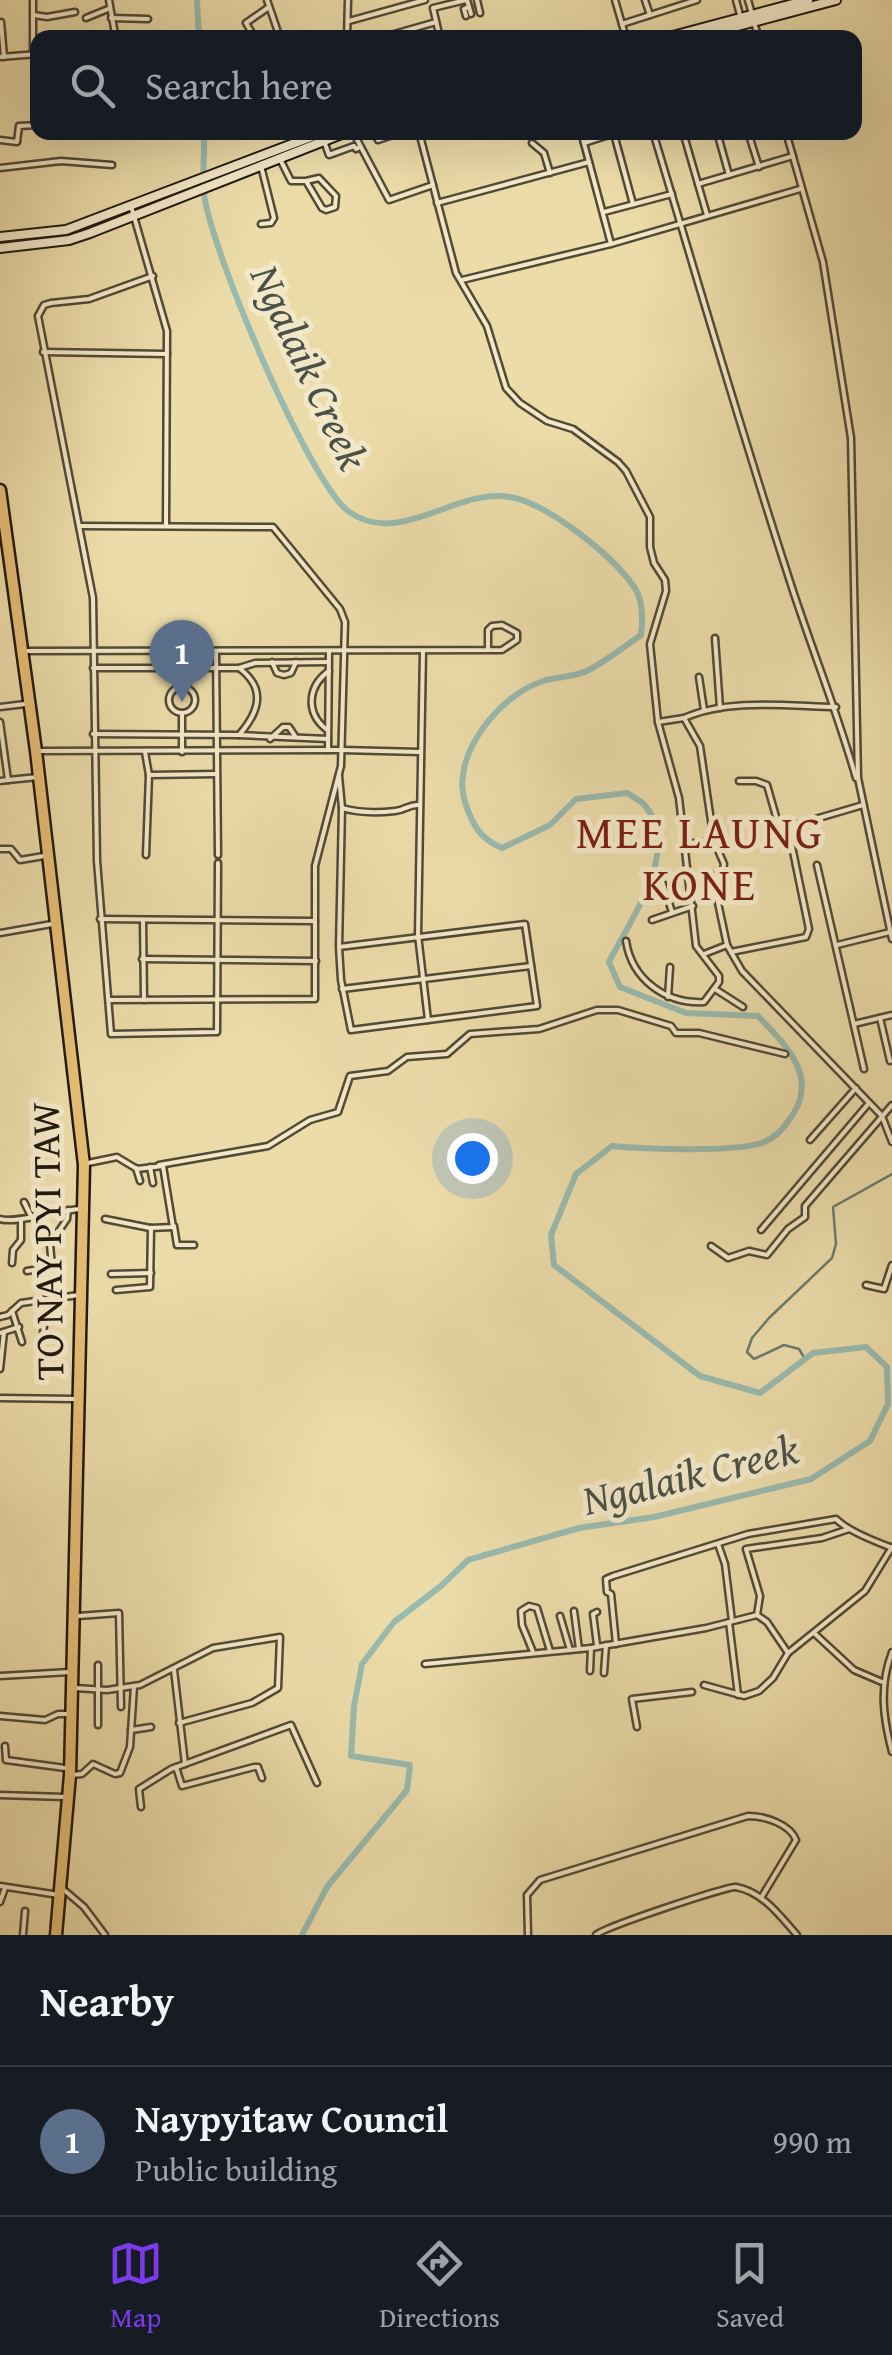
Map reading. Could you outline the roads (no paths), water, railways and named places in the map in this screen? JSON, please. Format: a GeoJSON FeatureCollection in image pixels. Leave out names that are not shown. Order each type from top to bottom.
{"type":"FeatureCollection","features":[{"type":"Feature","properties":{"kind":"main road"},"geometry":{"type":"LineString","coordinates":[[701,30],[808,0]]}},
{"type":"Feature","properties":{"kind":"main road"},"geometry":{"type":"LineString","coordinates":[[753,18],[836,0]]}},
{"type":"Feature","properties":{"kind":"main road"},"geometry":{"type":"LineString","coordinates":[[716,30],[742,21]]}},
{"type":"Feature","properties":{"kind":"main road"},"geometry":{"type":"LineString","coordinates":[[0,248],[69,240],[106,221],[312,140]]}},
{"type":"Feature","properties":{"kind":"main road"},"geometry":{"type":"LineString","coordinates":[[218,179],[280,159],[318,140]]}},
{"type":"Feature","properties":{"kind":"main road"},"geometry":{"type":"LineString","coordinates":[[0,237],[106,221]]}},
{"type":"Feature","properties":{"kind":"main road","name":"TO NAY PYI TAW"},"geometry":{"type":"LineString","coordinates":[[0,490],[36,751],[84,1164],[70,1772],[56,1935]]}},
{"type":"Feature","properties":{"kind":"street"},"geometry":{"type":"LineString","coordinates":[[33,0],[35,30]]}},
{"type":"Feature","properties":{"kind":"street"},"geometry":{"type":"LineString","coordinates":[[108,0],[113,30]]}},
{"type":"Feature","properties":{"kind":"street"},"geometry":{"type":"LineString","coordinates":[[349,20],[428,0],[438,30]]}},
{"type":"Feature","properties":{"kind":"street"},"geometry":{"type":"LineString","coordinates":[[433,8],[467,0],[469,12]]}},
{"type":"Feature","properties":{"kind":"street"},"geometry":{"type":"LineString","coordinates":[[477,0],[480,13]]}},
{"type":"Feature","properties":{"kind":"street"},"geometry":{"type":"LineString","coordinates":[[615,0],[624,30]]}},
{"type":"Feature","properties":{"kind":"street"},"geometry":{"type":"LineString","coordinates":[[645,0],[650,15]]}},
{"type":"Feature","properties":{"kind":"street"},"geometry":{"type":"LineString","coordinates":[[622,24],[697,0]]}},
{"type":"Feature","properties":{"kind":"street"},"geometry":{"type":"LineString","coordinates":[[736,0],[742,21]]}},
{"type":"Feature","properties":{"kind":"street"},"geometry":{"type":"LineString","coordinates":[[748,0],[756,30]]}},
{"type":"Feature","properties":{"kind":"street"},"geometry":{"type":"LineString","coordinates":[[348,30],[350,1]]}},
{"type":"Feature","properties":{"kind":"street"},"geometry":{"type":"LineString","coordinates":[[250,30],[246,24],[268,3],[277,30]]}},
{"type":"Feature","properties":{"kind":"street"},"geometry":{"type":"LineString","coordinates":[[86,18],[108,10]]}},
{"type":"Feature","properties":{"kind":"street"},"geometry":{"type":"LineString","coordinates":[[34,15],[75,12]]}},
{"type":"Feature","properties":{"kind":"street"},"geometry":{"type":"LineString","coordinates":[[111,18],[148,19]]}},
{"type":"Feature","properties":{"kind":"street"},"geometry":{"type":"LineString","coordinates":[[1,22],[2,57],[30,55]]}},
{"type":"Feature","properties":{"kind":"street"},"geometry":{"type":"LineString","coordinates":[[408,30],[436,22]]}},
{"type":"Feature","properties":{"kind":"street"},"geometry":{"type":"LineString","coordinates":[[0,140],[18,142],[19,126],[30,125]]}},
{"type":"Feature","properties":{"kind":"street"},"geometry":{"type":"LineString","coordinates":[[290,140],[292,145]]}},
{"type":"Feature","properties":{"kind":"street"},"geometry":{"type":"LineString","coordinates":[[325,140],[329,155],[360,147]]}},
{"type":"Feature","properties":{"kind":"street"},"geometry":{"type":"LineString","coordinates":[[355,140],[390,200],[433,185]]}},
{"type":"Feature","properties":{"kind":"street"},"geometry":{"type":"LineString","coordinates":[[420,140],[456,273],[487,326],[506,388],[547,421],[573,429],[600,447],[626,471],[650,517],[650,547],[666,591],[650,644],[658,722],[679,798],[696,946],[719,976],[715,989],[704,1002],[685,1003],[668,997],[640,975],[626,941]]}},
{"type":"Feature","properties":{"kind":"street"},"geometry":{"type":"LineString","coordinates":[[583,140],[611,244]]}},
{"type":"Feature","properties":{"kind":"street"},"geometry":{"type":"LineString","coordinates":[[584,143],[594,140]]}},
{"type":"Feature","properties":{"kind":"street"},"geometry":{"type":"LineString","coordinates":[[618,140],[634,204]]}},
{"type":"Feature","properties":{"kind":"street"},"geometry":{"type":"LineString","coordinates":[[655,140],[809,642],[836,706],[859,788],[892,939]]}},
{"type":"Feature","properties":{"kind":"street"},"geometry":{"type":"LineString","coordinates":[[685,140],[707,215]]}},
{"type":"Feature","properties":{"kind":"street"},"geometry":{"type":"LineString","coordinates":[[719,140],[729,175]]}},
{"type":"Feature","properties":{"kind":"street"},"geometry":{"type":"LineString","coordinates":[[750,140],[758,167]]}},
{"type":"Feature","properties":{"kind":"street"},"geometry":{"type":"LineString","coordinates":[[788,140],[824,262],[851,438],[859,788]]}},
{"type":"Feature","properties":{"kind":"street"},"geometry":{"type":"LineString","coordinates":[[532,143],[544,153],[542,160],[550,173]]}},
{"type":"Feature","properties":{"kind":"street"},"geometry":{"type":"LineString","coordinates":[[698,184],[793,156]]}},
{"type":"Feature","properties":{"kind":"street"},"geometry":{"type":"LineString","coordinates":[[280,159],[291,181],[323,180],[336,196],[335,206],[322,208],[306,181]]}},
{"type":"Feature","properties":{"kind":"street"},"geometry":{"type":"LineString","coordinates":[[0,168],[60,161],[112,166]]}},
{"type":"Feature","properties":{"kind":"street"},"geometry":{"type":"LineString","coordinates":[[437,203],[589,162]]}},
{"type":"Feature","properties":{"kind":"street"},"geometry":{"type":"LineString","coordinates":[[261,166],[274,218],[261,224]]}},
{"type":"Feature","properties":{"kind":"street"},"geometry":{"type":"LineString","coordinates":[[462,280],[611,244],[802,188]]}},
{"type":"Feature","properties":{"kind":"street"},"geometry":{"type":"LineString","coordinates":[[603,212],[672,194]]}},
{"type":"Feature","properties":{"kind":"street"},"geometry":{"type":"LineString","coordinates":[[133,211],[166,320],[166,526]]}},
{"type":"Feature","properties":{"kind":"street"},"geometry":{"type":"LineString","coordinates":[[153,276],[90,299],[44,305],[38,322],[93,598],[93,752],[100,919],[110,1032],[216,1032],[218,864]]}},
{"type":"Feature","properties":{"kind":"street"},"geometry":{"type":"LineString","coordinates":[[43,352],[167,354]]}},
{"type":"Feature","properties":{"kind":"street"},"geometry":{"type":"LineString","coordinates":[[80,526],[272,527],[340,609],[344,622],[342,750],[314,866],[313,1001],[108,1000]]}},
{"type":"Feature","properties":{"kind":"street"},"geometry":{"type":"LineString","coordinates":[[23,651],[504,650],[516,640],[516,632],[502,625],[492,626],[488,630],[488,650]]}},
{"type":"Feature","properties":{"kind":"street"},"geometry":{"type":"LineString","coordinates":[[714,638],[720,708]]}},
{"type":"Feature","properties":{"kind":"street"},"geometry":{"type":"LineString","coordinates":[[182,650],[182,687]]}},
{"type":"Feature","properties":{"kind":"street"},"geometry":{"type":"LineString","coordinates":[[216,650],[218,855]]}},
{"type":"Feature","properties":{"kind":"street"},"geometry":{"type":"LineString","coordinates":[[423,650],[418,936],[428,1022]]}},
{"type":"Feature","properties":{"kind":"street"},"geometry":{"type":"LineString","coordinates":[[328,651],[328,750]]}},
{"type":"Feature","properties":{"kind":"street"},"geometry":{"type":"LineString","coordinates":[[272,662],[277,672],[284,675],[291,673],[296,662]]}},
{"type":"Feature","properties":{"kind":"street"},"geometry":{"type":"LineString","coordinates":[[92,668],[238,668],[255,663],[329,662]]}},
{"type":"Feature","properties":{"kind":"street"},"geometry":{"type":"LineString","coordinates":[[239,736],[258,710],[252,679],[255,663]]}},
{"type":"Feature","properties":{"kind":"street"},"geometry":{"type":"LineString","coordinates":[[238,668],[252,679]]}},
{"type":"Feature","properties":{"kind":"street"},"geometry":{"type":"LineString","coordinates":[[328,731],[314,716],[312,687],[329,671]]}},
{"type":"Feature","properties":{"kind":"street"},"geometry":{"type":"LineString","coordinates":[[699,676],[704,710]]}},
{"type":"Feature","properties":{"kind":"street"},"geometry":{"type":"LineString","coordinates":[[182,687],[193,693],[194,702],[190,710],[182,713],[173,709],[169,701],[174,690],[182,687]]}},
{"type":"Feature","properties":{"kind":"street"},"geometry":{"type":"LineString","coordinates":[[0,708],[30,703]]}},
{"type":"Feature","properties":{"kind":"street"},"geometry":{"type":"LineString","coordinates":[[658,722],[720,708],[836,706]]}},
{"type":"Feature","properties":{"kind":"street"},"geometry":{"type":"LineString","coordinates":[[182,713],[182,752]]}},
{"type":"Feature","properties":{"kind":"street"},"geometry":{"type":"LineString","coordinates":[[684,718],[700,746],[714,841],[724,864],[718,898],[727,944],[742,970],[882,1116],[892,1142]]}},
{"type":"Feature","properties":{"kind":"street"},"geometry":{"type":"LineString","coordinates":[[0,722],[8,780]]}},
{"type":"Feature","properties":{"kind":"street"},"geometry":{"type":"LineString","coordinates":[[250,723],[253,737]]}},
{"type":"Feature","properties":{"kind":"street"},"geometry":{"type":"LineString","coordinates":[[270,738],[283,727],[288,727],[297,738]]}},
{"type":"Feature","properties":{"kind":"street"},"geometry":{"type":"LineString","coordinates":[[93,734],[328,739]]}},
{"type":"Feature","properties":{"kind":"street"},"geometry":{"type":"LineString","coordinates":[[36,751],[420,752]]}},
{"type":"Feature","properties":{"kind":"street"},"geometry":{"type":"LineString","coordinates":[[146,752],[146,855]]}},
{"type":"Feature","properties":{"kind":"street"},"geometry":{"type":"LineString","coordinates":[[148,776],[217,774]]}},
{"type":"Feature","properties":{"kind":"street"},"geometry":{"type":"LineString","coordinates":[[338,775],[342,808],[339,947],[342,989],[353,1031],[535,1008],[526,924],[339,947]]}},
{"type":"Feature","properties":{"kind":"street"},"geometry":{"type":"LineString","coordinates":[[0,781],[39,776]]}},
{"type":"Feature","properties":{"kind":"street"},"geometry":{"type":"LineString","coordinates":[[731,952],[806,937],[809,929],[788,827],[777,820],[767,785],[739,781]]}},
{"type":"Feature","properties":{"kind":"street"},"geometry":{"type":"LineString","coordinates":[[788,827],[863,805]]}},
{"type":"Feature","properties":{"kind":"street"},"geometry":{"type":"LineString","coordinates":[[342,808],[356,812],[419,806]]}},
{"type":"Feature","properties":{"kind":"street"},"geometry":{"type":"LineString","coordinates":[[684,844],[714,841]]}},
{"type":"Feature","properties":{"kind":"street"},"geometry":{"type":"LineString","coordinates":[[0,849],[11,849],[20,860],[48,855]]}},
{"type":"Feature","properties":{"kind":"street"},"geometry":{"type":"LineString","coordinates":[[817,865],[864,1070]]}},
{"type":"Feature","properties":{"kind":"street"},"geometry":{"type":"LineString","coordinates":[[687,876],[720,876]]}},
{"type":"Feature","properties":{"kind":"street"},"geometry":{"type":"LineString","coordinates":[[663,884],[672,914]]}},
{"type":"Feature","properties":{"kind":"street"},"geometry":{"type":"LineString","coordinates":[[652,920],[694,906]]}},
{"type":"Feature","properties":{"kind":"street"},"geometry":{"type":"LineString","coordinates":[[100,919],[315,921]]}},
{"type":"Feature","properties":{"kind":"street"},"geometry":{"type":"LineString","coordinates":[[144,920],[144,1000]]}},
{"type":"Feature","properties":{"kind":"street"},"geometry":{"type":"LineString","coordinates":[[0,933],[56,924]]}},
{"type":"Feature","properties":{"kind":"street"},"geometry":{"type":"LineString","coordinates":[[836,945],[890,932]]}},
{"type":"Feature","properties":{"kind":"street"},"geometry":{"type":"LineString","coordinates":[[703,955],[727,944]]}},
{"type":"Feature","properties":{"kind":"street"},"geometry":{"type":"LineString","coordinates":[[142,959],[316,961]]}},
{"type":"Feature","properties":{"kind":"street"},"geometry":{"type":"LineString","coordinates":[[342,989],[532,966]]}},
{"type":"Feature","properties":{"kind":"street"},"geometry":{"type":"LineString","coordinates":[[668,997],[670,967]]}},
{"type":"Feature","properties":{"kind":"street"},"geometry":{"type":"LineString","coordinates":[[715,989],[743,1007]]}},
{"type":"Feature","properties":{"kind":"street"},"geometry":{"type":"LineString","coordinates":[[84,1164],[118,1157],[136,1168],[150,1167],[278,1142],[310,1120],[338,1112],[350,1076],[388,1071],[407,1057],[446,1054],[474,1033],[539,1028],[597,1010],[618,1010],[671,1026],[676,1033],[699,1033],[785,1054]]}},
{"type":"Feature","properties":{"kind":"street"},"geometry":{"type":"LineString","coordinates":[[854,1024],[892,1016]]}},
{"type":"Feature","properties":{"kind":"street"},"geometry":{"type":"LineString","coordinates":[[880,1018],[890,1060]]}},
{"type":"Feature","properties":{"kind":"street"},"geometry":{"type":"LineString","coordinates":[[810,1140],[856,1088]]}},
{"type":"Feature","properties":{"kind":"street"},"geometry":{"type":"LineString","coordinates":[[760,1230],[869,1102]]}},
{"type":"Feature","properties":{"kind":"street"},"geometry":{"type":"LineString","coordinates":[[711,1246],[728,1258],[749,1251],[767,1255],[788,1229],[805,1218],[805,1206],[892,1105]]}},
{"type":"Feature","properties":{"kind":"street"},"geometry":{"type":"LineString","coordinates":[[159,1165],[163,1166],[178,1245],[194,1245]]}},
{"type":"Feature","properties":{"kind":"street"},"geometry":{"type":"LineString","coordinates":[[150,1167],[154,1183]]}},
{"type":"Feature","properties":{"kind":"street"},"geometry":{"type":"LineString","coordinates":[[136,1168],[140,1181]]}},
{"type":"Feature","properties":{"kind":"street"},"geometry":{"type":"LineString","coordinates":[[24,1202],[31,1216]]}},
{"type":"Feature","properties":{"kind":"street"},"geometry":{"type":"LineString","coordinates":[[0,1219],[21,1220],[84,1208]]}},
{"type":"Feature","properties":{"kind":"street"},"geometry":{"type":"LineString","coordinates":[[27,1272],[50,1269],[52,1241],[67,1219],[68,1210]]}},
{"type":"Feature","properties":{"kind":"street"},"geometry":{"type":"LineString","coordinates":[[105,1219],[152,1228],[174,1226]]}},
{"type":"Feature","properties":{"kind":"street"},"geometry":{"type":"LineString","coordinates":[[12,1264],[12,1252],[21,1240],[21,1220]]}},
{"type":"Feature","properties":{"kind":"street"},"geometry":{"type":"LineString","coordinates":[[116,1290],[150,1288],[152,1228]]}},
{"type":"Feature","properties":{"kind":"street"},"geometry":{"type":"LineString","coordinates":[[38,1252],[49,1251]]}},
{"type":"Feature","properties":{"kind":"street"},"geometry":{"type":"LineString","coordinates":[[866,1284],[884,1289],[892,1264]]}},
{"type":"Feature","properties":{"kind":"street"},"geometry":{"type":"LineString","coordinates":[[111,1274],[151,1273]]}},
{"type":"Feature","properties":{"kind":"street"},"geometry":{"type":"LineString","coordinates":[[0,1317],[22,1303],[82,1294]]}},
{"type":"Feature","properties":{"kind":"street"},"geometry":{"type":"LineString","coordinates":[[43,1333],[48,1300]]}},
{"type":"Feature","properties":{"kind":"street"},"geometry":{"type":"LineString","coordinates":[[12,1311],[22,1342]]}},
{"type":"Feature","properties":{"kind":"street"},"geometry":{"type":"LineString","coordinates":[[0,1368],[2,1333],[19,1327]]}},
{"type":"Feature","properties":{"kind":"street"},"geometry":{"type":"LineString","coordinates":[[0,1398],[80,1399]]}},
{"type":"Feature","properties":{"kind":"street"},"geometry":{"type":"LineString","coordinates":[[616,1644],[612,1594],[607,1592],[606,1579],[748,1534],[836,1519],[892,1547],[865,1591],[788,1653],[759,1690],[750,1696],[738,1696],[704,1685]]}},
{"type":"Feature","properties":{"kind":"street"},"geometry":{"type":"LineString","coordinates":[[757,1615],[760,1596],[746,1549],[822,1538],[850,1529]]}},
{"type":"Feature","properties":{"kind":"street"},"geometry":{"type":"LineString","coordinates":[[718,1544],[725,1564],[738,1696]]}},
{"type":"Feature","properties":{"kind":"street"},"geometry":{"type":"LineString","coordinates":[[534,1652],[522,1625],[522,1611],[529,1606],[537,1608],[550,1650]]}},
{"type":"Feature","properties":{"kind":"street"},"geometry":{"type":"LineString","coordinates":[[574,1610],[579,1649]]}},
{"type":"Feature","properties":{"kind":"street"},"geometry":{"type":"LineString","coordinates":[[597,1612],[593,1614],[598,1646]]}},
{"type":"Feature","properties":{"kind":"street"},"geometry":{"type":"LineString","coordinates":[[74,1616],[119,1613],[121,1707]]}},
{"type":"Feature","properties":{"kind":"street"},"geometry":{"type":"LineString","coordinates":[[425,1664],[590,1648],[757,1615],[767,1622],[788,1653]]}},
{"type":"Feature","properties":{"kind":"street"},"geometry":{"type":"LineString","coordinates":[[560,1616],[570,1650]]}},
{"type":"Feature","properties":{"kind":"street"},"geometry":{"type":"LineString","coordinates":[[814,1633],[854,1670],[882,1682]]}},
{"type":"Feature","properties":{"kind":"street"},"geometry":{"type":"LineString","coordinates":[[72,1688],[134,1686],[213,1648],[280,1637],[278,1688],[252,1703],[179,1723]]}},
{"type":"Feature","properties":{"kind":"street"},"geometry":{"type":"LineString","coordinates":[[604,1673],[606,1645]]}},
{"type":"Feature","properties":{"kind":"street"},"geometry":{"type":"LineString","coordinates":[[590,1648],[590,1670]]}},
{"type":"Feature","properties":{"kind":"street"},"geometry":{"type":"LineString","coordinates":[[892,1652],[882,1682],[892,1752]]}},
{"type":"Feature","properties":{"kind":"street"},"geometry":{"type":"LineString","coordinates":[[98,1665],[98,1725]]}},
{"type":"Feature","properties":{"kind":"street"},"geometry":{"type":"LineString","coordinates":[[174,1670],[186,1764]]}},
{"type":"Feature","properties":{"kind":"street"},"geometry":{"type":"LineString","coordinates":[[0,1676],[72,1672]]}},
{"type":"Feature","properties":{"kind":"street"},"geometry":{"type":"LineString","coordinates":[[4,1746],[6,1760],[82,1774],[94,1764],[120,1773],[130,1748],[134,1686]]}},
{"type":"Feature","properties":{"kind":"street"},"geometry":{"type":"LineString","coordinates":[[637,1727],[632,1699],[692,1692]]}},
{"type":"Feature","properties":{"kind":"street"},"geometry":{"type":"LineString","coordinates":[[0,1716],[45,1720],[71,1714]]}},
{"type":"Feature","properties":{"kind":"street"},"geometry":{"type":"LineString","coordinates":[[885,1719],[892,1716]]}},
{"type":"Feature","properties":{"kind":"street"},"geometry":{"type":"LineString","coordinates":[[141,1807],[138,1789],[176,1767],[292,1725],[317,1783]]}},
{"type":"Feature","properties":{"kind":"street"},"geometry":{"type":"LineString","coordinates":[[131,1730],[151,1727]]}},
{"type":"Feature","properties":{"kind":"street"},"geometry":{"type":"LineString","coordinates":[[176,1767],[182,1786],[254,1766],[262,1778]]}},
{"type":"Feature","properties":{"kind":"street"},"geometry":{"type":"LineString","coordinates":[[0,1796],[68,1797]]}},
{"type":"Feature","properties":{"kind":"street"},"geometry":{"type":"LineString","coordinates":[[528,1935],[527,1895],[540,1880],[748,1816],[765,1818],[791,1831],[796,1840],[761,1898]]}},
{"type":"Feature","properties":{"kind":"street"},"geometry":{"type":"LineString","coordinates":[[0,1902],[3,1887],[60,1891],[84,1907],[105,1935]]}},
{"type":"Feature","properties":{"kind":"street"},"geometry":{"type":"LineString","coordinates":[[596,1935],[616,1923],[700,1899],[724,1887],[740,1888],[761,1898],[797,1935]]}},
{"type":"Feature","properties":{"kind":"street"},"geometry":{"type":"LineString","coordinates":[[23,1935],[24,1911]]}},
{"type":"Feature","properties":{"kind":"waterway","name":"Ngalaik Creek"},"geometry":{"type":"LineString","coordinates":[[197,0],[199,30]]}},
{"type":"Feature","properties":{"kind":"waterway","name":"Ngalaik Creek"},"geometry":{"type":"LineString","coordinates":[[204,140],[204,193],[210,221],[241,309],[309,456],[348,511],[367,521],[387,523],[407,521],[490,496],[525,501],[559,519],[593,545],[622,572],[638,595],[641,635],[589,670],[527,688],[495,713],[482,729],[465,765],[462,784],[474,824],[482,835],[502,848],[550,825],[576,799],[627,793],[640,801],[656,824],[658,843],[649,885],[609,962],[620,987],[686,1013],[758,1016],[789,1051],[801,1077],[798,1105],[782,1130],[766,1141],[715,1149],[612,1146],[576,1174],[551,1235],[554,1265],[700,1376],[760,1393],[813,1353],[866,1347],[887,1367],[888,1404],[870,1441],[811,1479],[654,1517],[579,1528],[468,1560],[394,1622],[362,1664],[351,1756],[410,1765],[407,1790],[327,1887],[302,1935]]}},
{"type":"Feature","properties":{"kind":"waterway"},"geometry":{"type":"LineString","coordinates":[[805,1359],[799,1349],[784,1345],[754,1359],[747,1352],[752,1338],[769,1318],[832,1258],[836,1244],[833,1207],[892,1174]]}},
{"type":"Feature","properties":{"kind":"place","name":"Naypyitaw Council"},"geometry":{"type":"Point","coordinates":[182,702]}},
{"type":"Feature","properties":{"kind":"district","name":"MEE LAUNG KONE"},"geometry":{"type":"Point","coordinates":[700,858]}}]}
